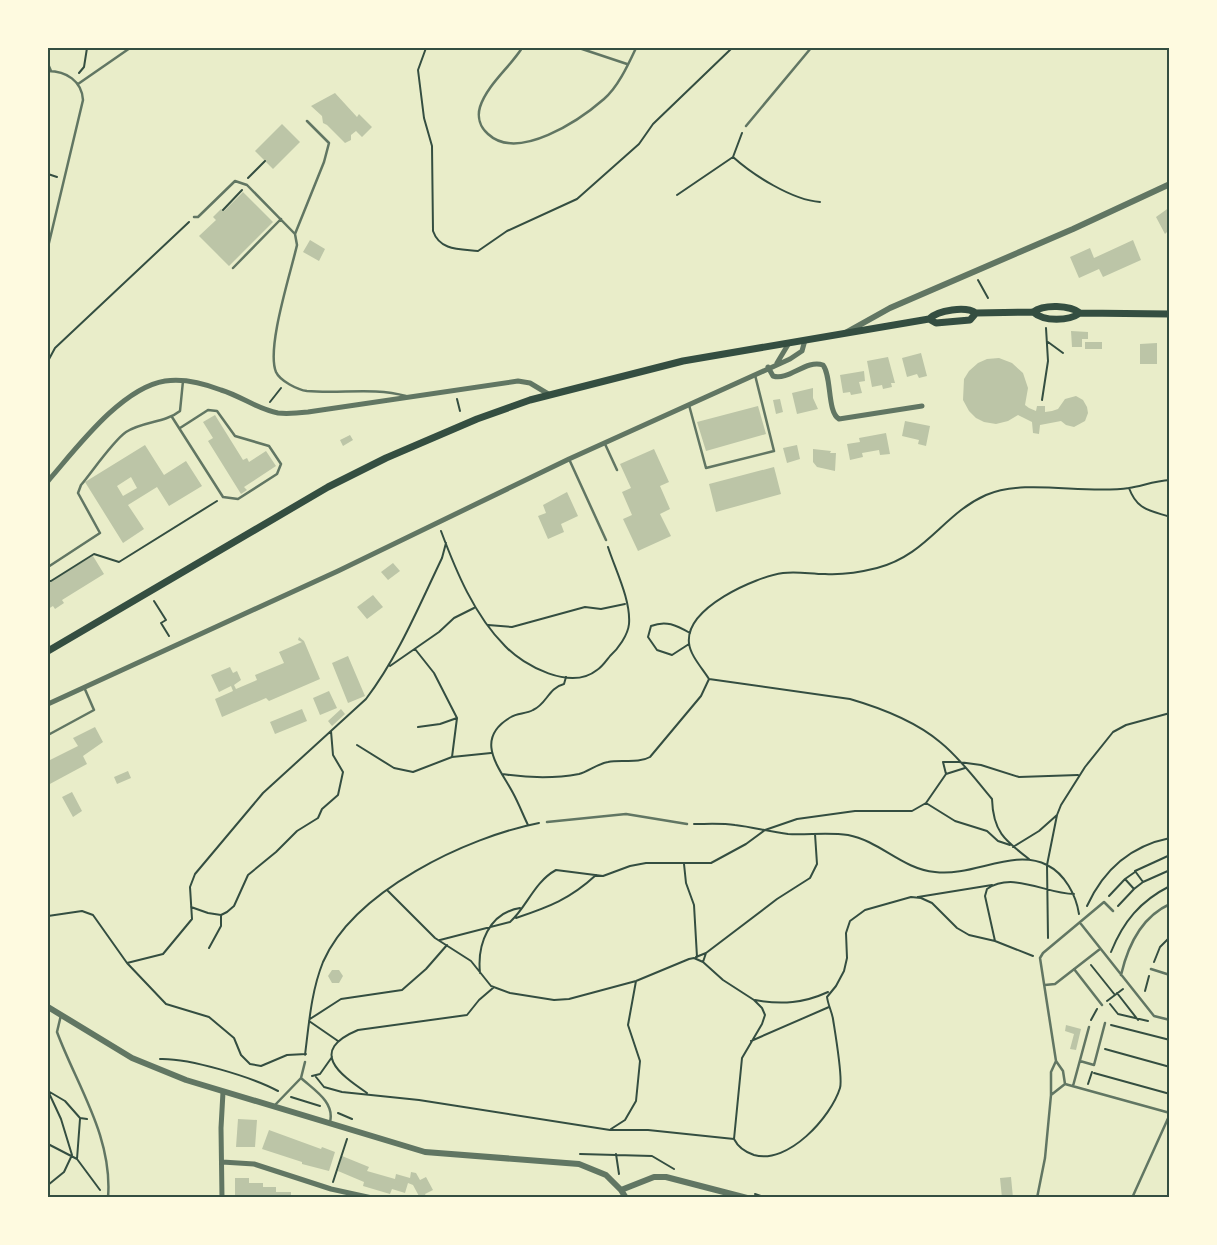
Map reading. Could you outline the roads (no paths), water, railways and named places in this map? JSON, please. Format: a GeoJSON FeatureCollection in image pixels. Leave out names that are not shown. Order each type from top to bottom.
{"type":"FeatureCollection","features":[{"type":"Feature","properties":{"kind":"main road"},"geometry":{"type":"LineString","coordinates":[[48,650],[345,479],[418,443],[477,419],[550,395],[683,361],[928,318],[936,323],[970,320],[976,313],[1033,312],[1039,307],[1074,308],[1080,313],[1170,314]]}},
{"type":"Feature","properties":{"kind":"main road"},"geometry":{"type":"LineString","coordinates":[[1033,312],[1039,318],[1073,319],[1080,313]]}},
{"type":"Feature","properties":{"kind":"street"},"geometry":{"type":"LineString","coordinates":[[844,334],[890,308],[1083,225],[1170,184]]}},
{"type":"Feature","properties":{"kind":"street"},"geometry":{"type":"LineString","coordinates":[[48,704],[338,571],[569,459],[768,367],[790,359],[802,351],[805,340]]}},
{"type":"Feature","properties":{"kind":"street"},"geometry":{"type":"LineString","coordinates":[[777,363],[790,343]]}},
{"type":"Feature","properties":{"kind":"street"},"geometry":{"type":"LineString","coordinates":[[768,367],[773,376],[780,377],[814,364],[823,365],[827,374],[834,414],[839,419],[922,406]]}},
{"type":"Feature","properties":{"kind":"street"},"geometry":{"type":"LineString","coordinates":[[48,481],[106,418],[136,392],[165,381],[183,380],[208,385],[231,393],[256,406],[279,413],[308,412],[518,380],[530,383],[550,395]]}},
{"type":"Feature","properties":{"kind":"street"},"geometry":{"type":"LineString","coordinates":[[48,1007],[132,1058],[223,1092],[433,1153],[579,1164],[596,1169],[615,1182],[626,1198]]}},
{"type":"Feature","properties":{"kind":"street"},"geometry":{"type":"LineString","coordinates":[[222,1198],[223,1092]]}},
{"type":"Feature","properties":{"kind":"street"},"geometry":{"type":"LineString","coordinates":[[222,1162],[254,1164],[331,1189],[372,1198]]}},
{"type":"Feature","properties":{"kind":"street"},"geometry":{"type":"LineString","coordinates":[[621,1190],[659,1177],[675,1178],[748,1195]]}},
{"type":"Feature","properties":{"kind":"lane"},"geometry":{"type":"LineString","coordinates":[[78,84],[130,48]]}},
{"type":"Feature","properties":{"kind":"lane"},"geometry":{"type":"LineString","coordinates":[[522,48],[488,93],[479,112],[482,128],[495,140],[517,144],[539,139],[568,123],[604,99],[628,64],[636,48]]}},
{"type":"Feature","properties":{"kind":"lane"},"geometry":{"type":"LineString","coordinates":[[579,48],[628,64]]}},
{"type":"Feature","properties":{"kind":"lane"},"geometry":{"type":"LineString","coordinates":[[746,126],[811,48]]}},
{"type":"Feature","properties":{"kind":"lane"},"geometry":{"type":"LineString","coordinates":[[48,64],[49,71],[75,80],[83,92],[83,100],[48,247]]}},
{"type":"Feature","properties":{"kind":"lane"},"geometry":{"type":"LineString","coordinates":[[307,122],[329,143],[324,162],[295,234],[297,245],[280,311],[274,358],[276,371],[285,382],[306,391],[388,391],[412,397]]}},
{"type":"Feature","properties":{"kind":"lane"},"geometry":{"type":"LineString","coordinates":[[194,217],[198,217],[235,181],[248,185],[295,234]]}},
{"type":"Feature","properties":{"kind":"lane"},"geometry":{"type":"LineString","coordinates":[[232,268],[281,219]]}},
{"type":"Feature","properties":{"kind":"lane"},"geometry":{"type":"LineString","coordinates":[[689,404],[706,468],[774,451],[755,374]]}},
{"type":"Feature","properties":{"kind":"lane"},"geometry":{"type":"LineString","coordinates":[[48,567],[100,533],[78,493],[81,485],[125,432],[148,422],[172,417],[181,408],[183,380]]}},
{"type":"Feature","properties":{"kind":"lane"},"geometry":{"type":"LineString","coordinates":[[172,417],[223,497],[238,499],[277,474],[281,464],[269,446],[235,436],[218,411],[208,410],[180,428]]}},
{"type":"Feature","properties":{"kind":"lane"},"geometry":{"type":"LineString","coordinates":[[604,443],[617,470]]}},
{"type":"Feature","properties":{"kind":"lane"},"geometry":{"type":"LineString","coordinates":[[569,459],[606,540]]}},
{"type":"Feature","properties":{"kind":"lane"},"geometry":{"type":"LineString","coordinates":[[48,735],[94,710],[84,686]]}},
{"type":"Feature","properties":{"kind":"lane"},"geometry":{"type":"LineString","coordinates":[[547,822],[626,814],[686,824]]}},
{"type":"Feature","properties":{"kind":"lane"},"geometry":{"type":"LineString","coordinates":[[1064,1084],[1063,1071],[1056,1061],[1040,958],[1104,902],[1113,911]]}},
{"type":"Feature","properties":{"kind":"lane"},"geometry":{"type":"LineString","coordinates":[[1121,975],[1130,946],[1138,931],[1156,911],[1170,904]]}},
{"type":"Feature","properties":{"kind":"lane"},"geometry":{"type":"LineString","coordinates":[[1081,923],[1154,1016],[1169,1019]]}},
{"type":"Feature","properties":{"kind":"lane"},"geometry":{"type":"LineString","coordinates":[[1045,985],[1055,984],[1100,949]]}},
{"type":"Feature","properties":{"kind":"lane"},"geometry":{"type":"LineString","coordinates":[[1074,969],[1102,1005]]}},
{"type":"Feature","properties":{"kind":"lane"},"geometry":{"type":"LineString","coordinates":[[1151,969],[1170,975]]}},
{"type":"Feature","properties":{"kind":"lane"},"geometry":{"type":"LineString","coordinates":[[61,1016],[56,1032],[96,1121],[105,1156],[108,1198]]}},
{"type":"Feature","properties":{"kind":"lane"},"geometry":{"type":"LineString","coordinates":[[1080,1061],[1094,1065],[1105,1023]]}},
{"type":"Feature","properties":{"kind":"lane"},"geometry":{"type":"LineString","coordinates":[[1073,1086],[1089,1027]]}},
{"type":"Feature","properties":{"kind":"lane"},"geometry":{"type":"LineString","coordinates":[[1037,1198],[1046,1158],[1051,1072],[1056,1061]]}},
{"type":"Feature","properties":{"kind":"lane"},"geometry":{"type":"LineString","coordinates":[[274,1107],[301,1077],[304,1062]]}},
{"type":"Feature","properties":{"kind":"lane"},"geometry":{"type":"LineString","coordinates":[[301,1077],[327,1103],[331,1110],[329,1124]]}},
{"type":"Feature","properties":{"kind":"lane"},"geometry":{"type":"LineString","coordinates":[[1064,1084],[1170,1114],[1132,1198]]}},
{"type":"Feature","properties":{"kind":"lane"},"geometry":{"type":"LineString","coordinates":[[1051,1095],[1064,1084]]}}]}
